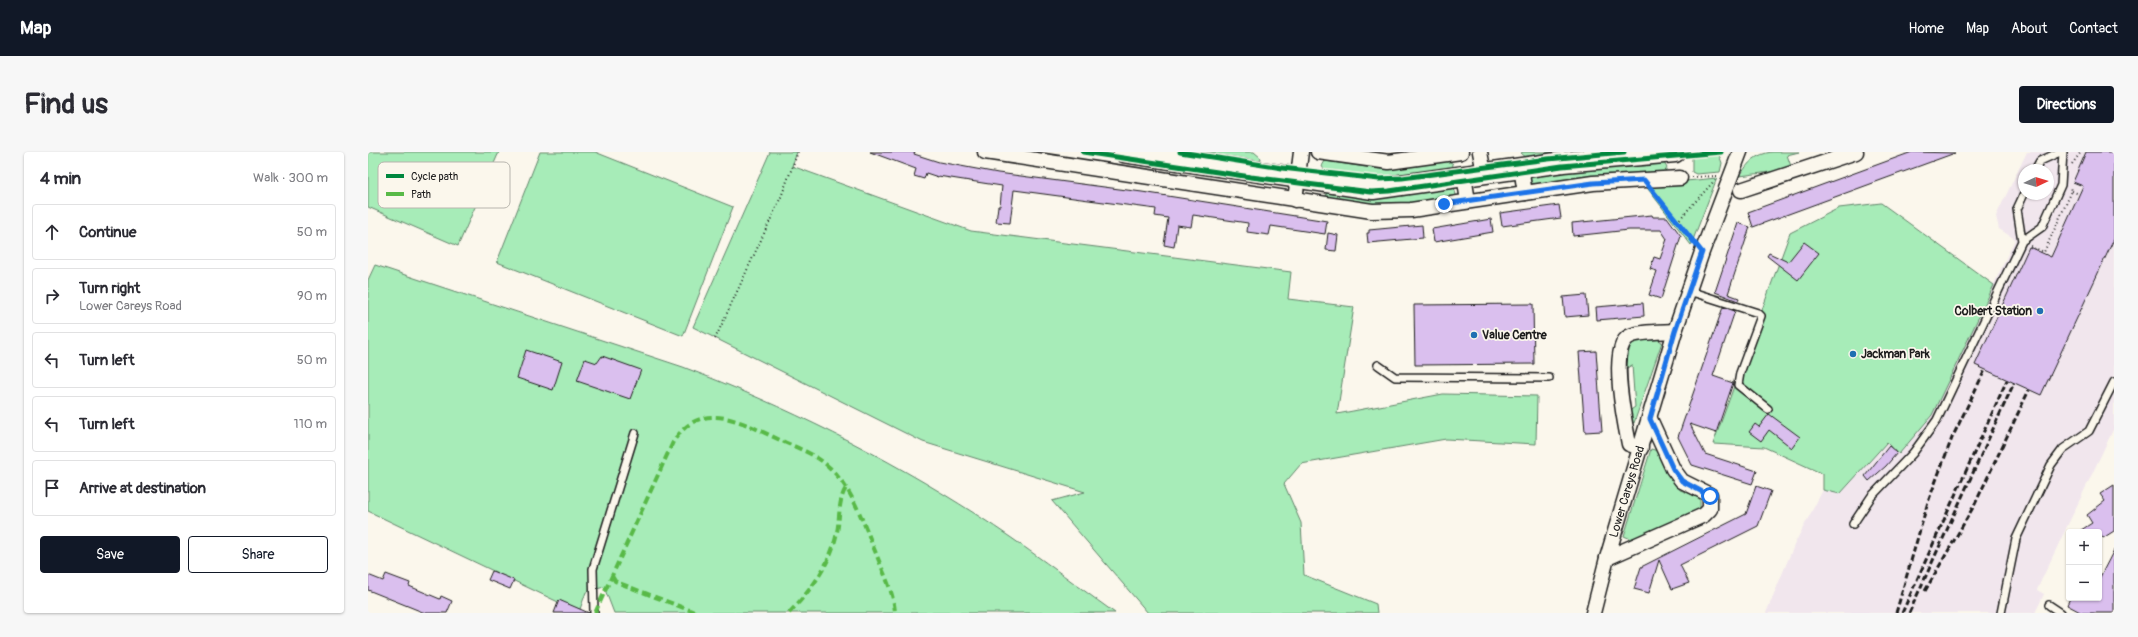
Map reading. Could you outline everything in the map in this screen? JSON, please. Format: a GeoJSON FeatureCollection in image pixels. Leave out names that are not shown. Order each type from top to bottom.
{"type":"FeatureCollection","features":[{"type":"Feature","properties":{"kind":"street"},"geometry":{"type":"LineString","coordinates":[[985,152],[1372,211],[1411,210],[1593,183],[1680,178]]}},
{"type":"Feature","properties":{"kind":"street"},"geometry":{"type":"LineString","coordinates":[[1124,152],[1373,189],[1522,168],[1676,152]]}},
{"type":"Feature","properties":{"kind":"street"},"geometry":{"type":"LineString","coordinates":[[1294,200],[1301,152]]}},
{"type":"Feature","properties":{"kind":"street"},"geometry":{"type":"LineString","coordinates":[[1318,152],[1390,162],[1461,152]]}},
{"type":"Feature","properties":{"kind":"street"},"geometry":{"type":"LineString","coordinates":[[1480,152],[1484,173]]}},
{"type":"Feature","properties":{"kind":"street","name":"Lower Careys Road"},"geometry":{"type":"LineString","coordinates":[[1593,613],[1607,558],[1650,419],[1675,331],[1702,252],[1740,152]]}},
{"type":"Feature","properties":{"kind":"street"},"geometry":{"type":"LineString","coordinates":[[1741,190],[1856,152]]}},
{"type":"Feature","properties":{"kind":"street"},"geometry":{"type":"LineString","coordinates":[[1522,168],[1525,193]]}},
{"type":"Feature","properties":{"kind":"street"},"geometry":{"type":"LineString","coordinates":[[1464,176],[1468,201]]}},
{"type":"Feature","properties":{"kind":"street"},"geometry":{"type":"LineString","coordinates":[[1640,448],[1629,444],[1619,375],[1620,347],[1627,338],[1638,334],[1675,331]]}},
{"type":"Feature","properties":{"kind":"street"},"geometry":{"type":"LineString","coordinates":[[1607,558],[1704,516],[1710,509],[1710,496],[1682,481],[1673,469],[1650,419]]}},
{"type":"Feature","properties":{"kind":"lane"},"geometry":{"type":"LineString","coordinates":[[1853,524],[1871,497],[1913,452],[1937,420],[2022,241],[2042,227],[2061,184],[2061,152],[2039,164]]}},
{"type":"Feature","properties":{"kind":"lane"},"geometry":{"type":"LineString","coordinates":[[2021,200],[2017,209],[2022,241]]}},
{"type":"Feature","properties":{"kind":"lane"},"geometry":{"type":"LineString","coordinates":[[1689,291],[1758,313],[1761,316],[1740,373],[1738,385],[1768,409]]}},
{"type":"Feature","properties":{"kind":"lane"},"geometry":{"type":"LineString","coordinates":[[1378,365],[1395,377],[1549,378]]}},
{"type":"Feature","properties":{"kind":"lane"},"geometry":{"type":"LineString","coordinates":[[2001,613],[2016,539],[2051,465],[2063,449],[2089,431],[2114,382]]}},
{"type":"Feature","properties":{"kind":"lane"},"geometry":{"type":"LineString","coordinates":[[594,613],[593,569],[635,432]]}},
{"type":"Feature","properties":{"kind":"lane"},"geometry":{"type":"LineString","coordinates":[[2049,605],[2061,613]]}},
{"type":"Feature","properties":{"kind":"path"},"geometry":{"type":"LineString","coordinates":[[715,339],[781,197],[798,152]]}},
{"type":"Feature","properties":{"kind":"path"},"geometry":{"type":"LineString","coordinates":[[1677,222],[1718,176]]}},
{"type":"Feature","properties":{"kind":"path"},"geometry":{"type":"LineString","coordinates":[[1644,180],[1702,252]]}},
{"type":"Feature","properties":{"kind":"path"},"geometry":{"type":"LineString","coordinates":[[2072,191],[2079,194]]}},
{"type":"Feature","properties":{"kind":"shaded area"},"geometry":{"type":"Polygon","coordinates":[[[2027,152],[2114,152],[2114,428],[2037,590],[2044,594],[2035,613],[1766,613],[1795,543],[1823,490],[1840,494],[1887,442],[1899,453],[1932,415],[2015,239],[1999,229],[1996,216],[2018,171],[2018,200],[2054,200],[2054,164],[2021,164],[2027,152]]]}},
{"type":"Feature","properties":{"kind":"green space"},"geometry":{"type":"Polygon","coordinates":[[[368,152],[499,152],[495,162],[378,162],[378,208],[475,208],[458,246],[368,207],[368,152]]]}},
{"type":"Feature","properties":{"kind":"green space"},"geometry":{"type":"Polygon","coordinates":[[[540,152],[595,152],[733,207],[683,336],[497,262],[540,152]]]}},
{"type":"Feature","properties":{"kind":"green space"},"geometry":{"type":"Polygon","coordinates":[[[770,152],[797,152],[792,166],[971,231],[1291,272],[1288,299],[1354,307],[1337,414],[1443,394],[1537,396],[1536,444],[1446,439],[1301,464],[1284,484],[1301,523],[1304,575],[1376,604],[1377,613],[1148,613],[1052,501],[1085,492],[923,442],[693,327],[770,152]]]}},
{"type":"Feature","properties":{"kind":"green space"},"geometry":{"type":"Polygon","coordinates":[[[1183,152],[1254,152],[1261,158],[1260,164],[1183,152]]]}},
{"type":"Feature","properties":{"kind":"green space"},"geometry":{"type":"Polygon","coordinates":[[[1580,152],[1554,153],[1528,159],[1521,153],[1580,152]]]}},
{"type":"Feature","properties":{"kind":"green space"},"geometry":{"type":"Polygon","coordinates":[[[1772,152],[1799,152],[1787,155],[1792,169],[1740,176],[1746,167],[1757,157],[1772,152]]]}},
{"type":"Feature","properties":{"kind":"green space"},"geometry":{"type":"Polygon","coordinates":[[[1719,155],[1722,163],[1720,172],[1696,174],[1692,172],[1692,157],[1719,155]]]}},
{"type":"Feature","properties":{"kind":"green space"},"geometry":{"type":"Polygon","coordinates":[[[1325,161],[1379,169],[1449,161],[1453,164],[1452,172],[1388,180],[1326,174],[1322,166],[1325,161]]]}},
{"type":"Feature","properties":{"kind":"green space"},"geometry":{"type":"Polygon","coordinates":[[[1663,161],[1667,168],[1664,173],[1627,174],[1536,184],[1528,182],[1527,175],[1663,161]]]}},
{"type":"Feature","properties":{"kind":"green space"},"geometry":{"type":"Polygon","coordinates":[[[1717,178],[1691,245],[1645,185],[1717,178]]]}},
{"type":"Feature","properties":{"kind":"green space"},"geometry":{"type":"Polygon","coordinates":[[[1448,186],[1454,188],[1457,198],[1383,208],[1327,200],[1326,192],[1448,186]]]}},
{"type":"Feature","properties":{"kind":"green space","name":"Jackman Park"},"geometry":{"type":"Polygon","coordinates":[[[1881,203],[1994,285],[1932,415],[1899,454],[1887,442],[1840,494],[1823,490],[1823,474],[1764,447],[1713,444],[1790,233],[1839,208],[1881,203]]]}},
{"type":"Feature","properties":{"kind":"green space"},"geometry":{"type":"Polygon","coordinates":[[[375,265],[683,367],[796,415],[870,452],[942,493],[1012,538],[1115,613],[614,613],[604,587],[586,592],[579,612],[368,511],[368,280],[375,265]]]}},
{"type":"Feature","properties":{"kind":"green space"},"geometry":{"type":"Polygon","coordinates":[[[1655,338],[1662,342],[1634,423],[1626,420],[1625,414],[1635,407],[1632,365],[1622,371],[1627,342],[1655,338]]]}},
{"type":"Feature","properties":{"kind":"green space"},"geometry":{"type":"Polygon","coordinates":[[[1651,449],[1658,451],[1680,490],[1700,497],[1700,509],[1633,540],[1624,536],[1651,449]]]}},
{"type":"Feature","properties":{"kind":"building"},"geometry":{"type":"Polygon","coordinates":[[[870,152],[915,152],[914,154],[939,162],[998,173],[1142,192],[1327,221],[1325,234],[1271,226],[1269,235],[1247,232],[1248,223],[1193,215],[1191,227],[1177,225],[1174,247],[1164,245],[1168,218],[1155,216],[1156,209],[1014,190],[1010,223],[996,222],[998,206],[1000,206],[1002,186],[938,177],[926,173],[924,179],[914,176],[916,169],[870,152]]]}},
{"type":"Feature","properties":{"kind":"building"},"geometry":{"type":"Polygon","coordinates":[[[1912,152],[1955,153],[1753,227],[1748,212],[1912,152]]]}},
{"type":"Feature","properties":{"kind":"building","name":"Colbert Station"},"geometry":{"type":"Polygon","coordinates":[[[2086,152],[2114,152],[2114,239],[2041,395],[1975,365],[2029,247],[2051,257],[2083,186],[2073,182],[2086,152]]]}},
{"type":"Feature","properties":{"kind":"building"},"geometry":{"type":"Polygon","coordinates":[[[1559,205],[1561,218],[1502,226],[1500,213],[1559,205]]]}},
{"type":"Feature","properties":{"kind":"building"},"geometry":{"type":"Polygon","coordinates":[[[1652,215],[1653,217],[1667,217],[1681,236],[1661,299],[1649,295],[1657,271],[1650,269],[1654,257],[1660,259],[1667,239],[1661,230],[1629,230],[1573,236],[1572,223],[1652,215]]]}},
{"type":"Feature","properties":{"kind":"building"},"geometry":{"type":"Polygon","coordinates":[[[1491,219],[1493,232],[1434,242],[1432,229],[1491,219]]]}},
{"type":"Feature","properties":{"kind":"building"},"geometry":{"type":"Polygon","coordinates":[[[1738,223],[1750,227],[1728,294],[1739,298],[1738,301],[1715,292],[1738,223]]]}},
{"type":"Feature","properties":{"kind":"building"},"geometry":{"type":"Polygon","coordinates":[[[1422,225],[1423,238],[1368,243],[1367,233],[1369,233],[1369,230],[1422,225]]]}},
{"type":"Feature","properties":{"kind":"building"},"geometry":{"type":"Polygon","coordinates":[[[1328,233],[1338,235],[1336,251],[1326,250],[1328,233]]]}},
{"type":"Feature","properties":{"kind":"building"},"geometry":{"type":"Polygon","coordinates":[[[1804,242],[1819,253],[1798,280],[1767,256],[1769,253],[1788,262],[1804,242]]]}},
{"type":"Feature","properties":{"kind":"building"},"geometry":{"type":"Polygon","coordinates":[[[1586,295],[1588,315],[1565,317],[1563,297],[1586,295]]]}},
{"type":"Feature","properties":{"kind":"building"},"geometry":{"type":"Polygon","coordinates":[[[1643,303],[1644,316],[1597,320],[1596,307],[1643,303]]]}},
{"type":"Feature","properties":{"kind":"building","name":"Value Centre"},"geometry":{"type":"Polygon","coordinates":[[[1533,304],[1534,364],[1415,365],[1414,305],[1533,304]]]}},
{"type":"Feature","properties":{"kind":"building"},"geometry":{"type":"Polygon","coordinates":[[[1723,307],[1735,311],[1713,376],[1733,383],[1716,433],[1690,424],[1705,454],[1757,471],[1752,484],[1692,465],[1678,437],[1723,307]]]}},
{"type":"Feature","properties":{"kind":"building"},"geometry":{"type":"Polygon","coordinates":[[[526,350],[562,362],[553,390],[517,378],[526,350]]]}},
{"type":"Feature","properties":{"kind":"building"},"geometry":{"type":"Polygon","coordinates":[[[1596,351],[1602,431],[1585,432],[1579,352],[1596,351]]]}},
{"type":"Feature","properties":{"kind":"building"},"geometry":{"type":"Polygon","coordinates":[[[602,356],[641,370],[630,399],[577,381],[585,359],[597,363],[602,356]]]}},
{"type":"Feature","properties":{"kind":"building"},"geometry":{"type":"Polygon","coordinates":[[[1769,414],[1800,437],[1792,448],[1769,430],[1761,441],[1749,432],[1755,424],[1759,427],[1769,414]]]}},
{"type":"Feature","properties":{"kind":"building"},"geometry":{"type":"Polygon","coordinates":[[[1889,446],[1897,453],[1886,466],[1869,481],[1865,476],[1889,446]]]}},
{"type":"Feature","properties":{"kind":"building"},"geometry":{"type":"Polygon","coordinates":[[[2114,485],[2114,531],[2103,538],[2102,529],[2083,529],[2092,523],[2087,515],[2105,501],[2100,494],[2114,485]]]}},
{"type":"Feature","properties":{"kind":"building"},"geometry":{"type":"Polygon","coordinates":[[[1756,486],[1771,491],[1758,526],[1680,565],[1689,583],[1672,589],[1659,560],[1649,593],[1634,589],[1641,567],[1746,514],[1756,486]]]}},
{"type":"Feature","properties":{"kind":"building"},"geometry":{"type":"Polygon","coordinates":[[[2114,550],[2114,613],[2082,613],[2067,605],[2069,601],[2102,601],[2102,573],[2114,550]]]}},
{"type":"Feature","properties":{"kind":"building"},"geometry":{"type":"Polygon","coordinates":[[[492,571],[514,580],[510,589],[488,580],[492,571]]]}},
{"type":"Feature","properties":{"kind":"building"},"geometry":{"type":"Polygon","coordinates":[[[386,574],[410,583],[409,586],[440,599],[441,596],[452,601],[447,613],[425,613],[368,590],[368,575],[383,581],[386,574]]]}},
{"type":"Feature","properties":{"kind":"building"},"geometry":{"type":"Polygon","coordinates":[[[559,600],[589,613],[554,613],[559,600]]]}},
{"type":"Feature","properties":{"kind":"railway"},"geometry":{"type":"LineString","coordinates":[[1896,613],[1928,502],[1952,438],[1985,370]]}},
{"type":"Feature","properties":{"kind":"railway"},"geometry":{"type":"LineString","coordinates":[[1902,613],[2007,380]]}},
{"type":"Feature","properties":{"kind":"railway"},"geometry":{"type":"LineString","coordinates":[[1909,613],[2014,383]]}},
{"type":"Feature","properties":{"kind":"railway"},"geometry":{"type":"LineString","coordinates":[[1925,591],[1975,504],[2029,390]]}},
{"type":"Feature","properties":{"kind":"marked path"},"geometry":{"type":"LineString","coordinates":[[595,613],[673,442],[684,428],[697,420],[710,417],[738,421],[813,455],[830,468],[846,487],[858,509],[893,598],[895,613]]}},
{"type":"Feature","properties":{"kind":"marked path"},"geometry":{"type":"LineString","coordinates":[[789,613],[812,586],[825,566],[834,544],[843,493],[846,488]]}},
{"type":"Feature","properties":{"kind":"marked path"},"geometry":{"type":"LineString","coordinates":[[612,576],[615,581],[619,583],[697,613]]}},
{"type":"Feature","properties":{"kind":"cycle path"},"geometry":{"type":"LineString","coordinates":[[1083,152],[1251,177],[1371,192],[1389,191],[1562,166],[1721,152]]}},
{"type":"Feature","properties":{"kind":"cycle path"},"geometry":{"type":"LineString","coordinates":[[1180,152],[1282,168],[1379,179],[1402,178],[1548,159],[1624,152]]}},
{"type":"Feature","properties":{"kind":"place","name":"Colbert Station"},"geometry":{"type":"Point","coordinates":[2040,311]}},
{"type":"Feature","properties":{"kind":"place","name":"Value Centre"},"geometry":{"type":"Point","coordinates":[1474,335]}},
{"type":"Feature","properties":{"kind":"place","name":"Jackman Park"},"geometry":{"type":"Point","coordinates":[1853,354]}},
{"type":"Feature","properties":{"kind":"route"},"geometry":{"type":"LineString","coordinates":[[1444,204],[1593,183],[1644,180],[1702,252],[1675,331],[1650,419],[1673,469],[1682,481],[1710,496]]}}]}
